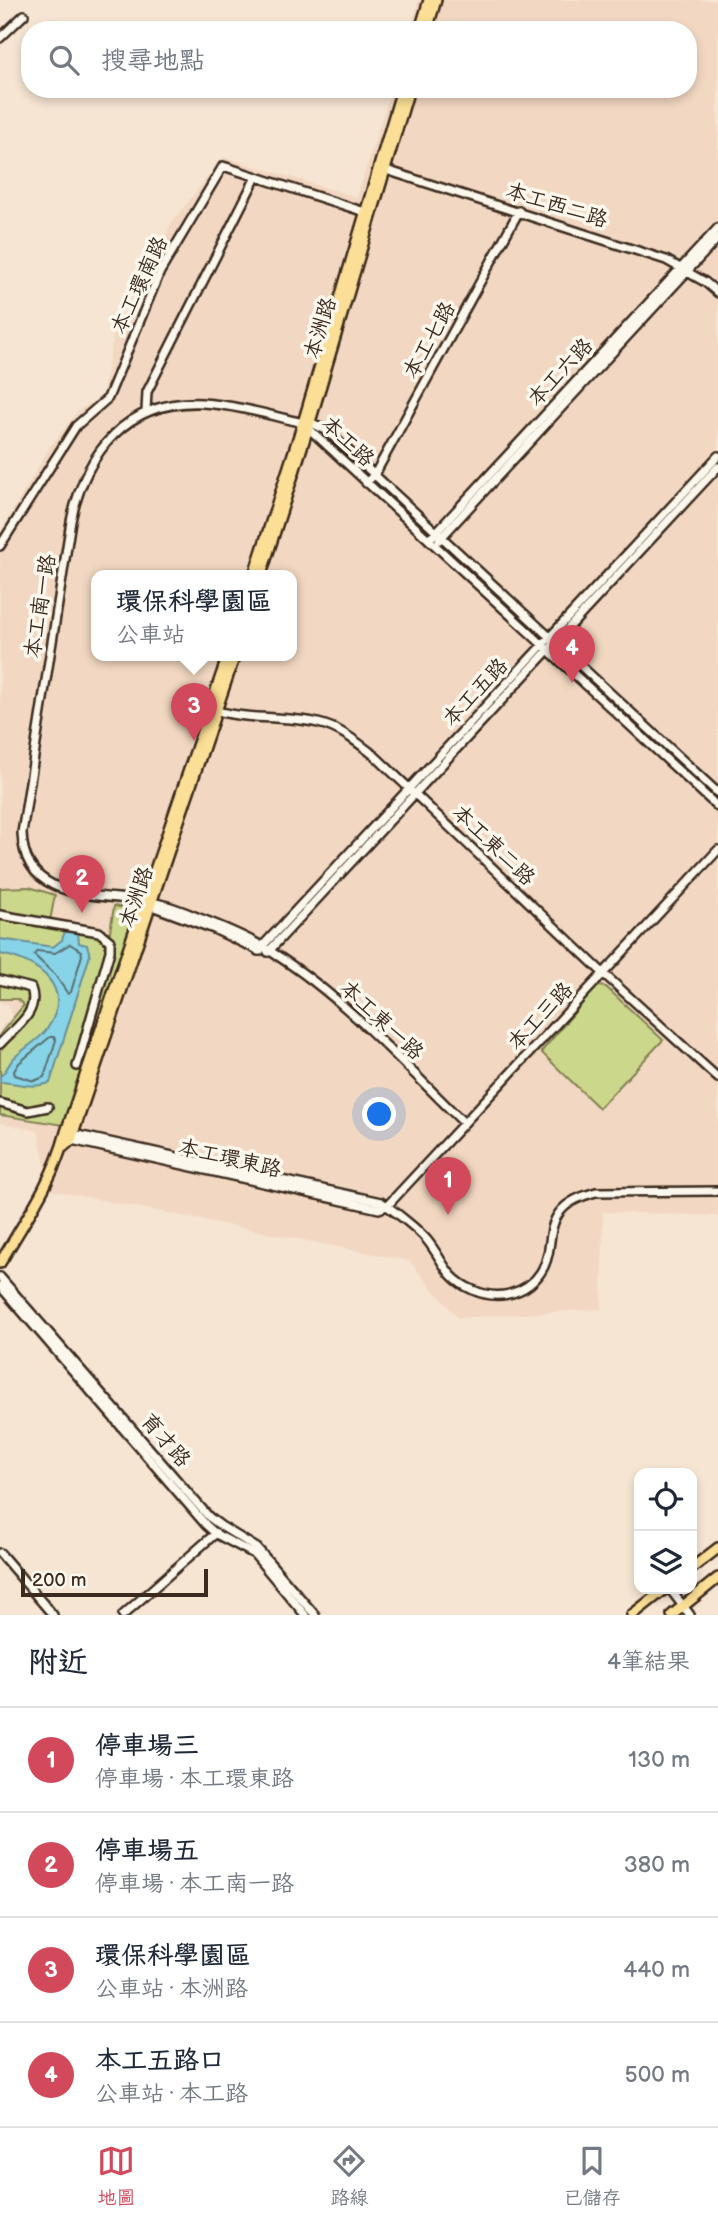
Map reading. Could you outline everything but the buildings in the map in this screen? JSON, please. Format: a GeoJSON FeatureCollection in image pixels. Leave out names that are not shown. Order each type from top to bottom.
{"type":"FeatureCollection","features":[{"type":"Feature","properties":{"kind":"main road"},"geometry":{"type":"LineString","coordinates":[[423,21],[429,0]]}},
{"type":"Feature","properties":{"kind":"main road"},"geometry":{"type":"LineString","coordinates":[[430,21],[436,0]]}},
{"type":"Feature","properties":{"kind":"main road","name":"本洲路"},"geometry":{"type":"LineString","coordinates":[[382,168],[400,98]]}},
{"type":"Feature","properties":{"kind":"main road","name":"本洲路"},"geometry":{"type":"LineString","coordinates":[[263,570],[368,213],[406,98]]}},
{"type":"Feature","properties":{"kind":"main road","name":"本洲路"},"geometry":{"type":"LineString","coordinates":[[256,570],[307,424]]}},
{"type":"Feature","properties":{"kind":"main road","name":"本洲路"},"geometry":{"type":"LineString","coordinates":[[214,710],[226,661]]}},
{"type":"Feature","properties":{"kind":"main road","name":"本洲路"},"geometry":{"type":"LineString","coordinates":[[0,1262],[41,1194],[67,1138],[233,661]]}},
{"type":"Feature","properties":{"kind":"main road"},"geometry":{"type":"LineString","coordinates":[[697,1564],[718,1548]]}},
{"type":"Feature","properties":{"kind":"main road"},"geometry":{"type":"LineString","coordinates":[[672,1615],[718,1578]]}},
{"type":"Feature","properties":{"kind":"main road"},"geometry":{"type":"LineString","coordinates":[[632,1615],[660,1594]]}},
{"type":"Feature","properties":{"kind":"street"},"geometry":{"type":"LineString","coordinates":[[0,38],[24,15]]}},
{"type":"Feature","properties":{"kind":"street","name":"本工環南路"},"geometry":{"type":"LineString","coordinates":[[0,546],[76,426],[108,398],[160,272],[223,166],[368,213]]}},
{"type":"Feature","properties":{"kind":"street","name":"本工西二路"},"geometry":{"type":"LineString","coordinates":[[382,168],[630,246],[666,260],[705,282],[718,293]]}},
{"type":"Feature","properties":{"kind":"street"},"geometry":{"type":"LineString","coordinates":[[146,411],[147,392],[256,177]]}},
{"type":"Feature","properties":{"kind":"street","name":"本工七路"},"geometry":{"type":"LineString","coordinates":[[366,483],[375,474],[519,211]]}},
{"type":"Feature","properties":{"kind":"street","name":"本工六路"},"geometry":{"type":"LineString","coordinates":[[431,543],[684,270],[718,229]]}},
{"type":"Feature","properties":{"kind":"street","name":"本工六路"},"geometry":{"type":"LineString","coordinates":[[684,270],[718,238]]}},
{"type":"Feature","properties":{"kind":"street","name":"本工南一路"},"geometry":{"type":"LineString","coordinates":[[150,904],[59,888],[36,874],[22,846],[77,491],[92,460],[114,434],[146,411],[201,403],[239,408],[307,424]]}},
{"type":"Feature","properties":{"kind":"street","name":"本工路"},"geometry":{"type":"LineString","coordinates":[[307,424],[326,430],[718,793]]}},
{"type":"Feature","properties":{"kind":"street","name":"本工路"},"geometry":{"type":"LineString","coordinates":[[307,424],[366,483],[718,807]]}},
{"type":"Feature","properties":{"kind":"street","name":"本工五路"},"geometry":{"type":"LineString","coordinates":[[263,950],[545,648],[718,456]]}},
{"type":"Feature","properties":{"kind":"street","name":"本工五路"},"geometry":{"type":"LineString","coordinates":[[552,640],[718,467]]}},
{"type":"Feature","properties":{"kind":"street","name":"本工東二路"},"geometry":{"type":"LineString","coordinates":[[214,710],[230,715],[318,723],[341,731],[374,755],[603,973],[718,1078]]}},
{"type":"Feature","properties":{"kind":"street","name":"本工三路"},"geometry":{"type":"LineString","coordinates":[[387,1206],[718,850]]}},
{"type":"Feature","properties":{"kind":"street","name":"本工東一路"},"geometry":{"type":"LineString","coordinates":[[150,904],[263,950],[301,973],[351,1012],[464,1123]]}},
{"type":"Feature","properties":{"kind":"street"},"geometry":{"type":"LineString","coordinates":[[0,915],[99,932],[110,940],[110,951],[77,1066]]}},
{"type":"Feature","properties":{"kind":"street"},"geometry":{"type":"LineString","coordinates":[[0,980],[31,988],[34,998],[27,1017],[0,1044]]}},
{"type":"Feature","properties":{"kind":"street"},"geometry":{"type":"LineString","coordinates":[[0,1102],[28,1111],[48,1107]]}},
{"type":"Feature","properties":{"kind":"street","name":"本工環東路"},"geometry":{"type":"LineString","coordinates":[[67,1138],[379,1209],[387,1206]]}},
{"type":"Feature","properties":{"kind":"street"},"geometry":{"type":"LineString","coordinates":[[387,1206],[429,1242],[453,1280],[487,1295],[501,1296],[519,1292],[541,1272],[548,1256],[554,1223],[570,1202],[596,1192],[718,1191]]}},
{"type":"Feature","properties":{"kind":"street","name":"育才路"},"geometry":{"type":"LineString","coordinates":[[0,1277],[209,1517],[257,1548],[315,1615]]}},
{"type":"Feature","properties":{"kind":"street","name":"育才路"},"geometry":{"type":"LineString","coordinates":[[0,1286],[216,1534],[254,1554],[305,1615]]}},
{"type":"Feature","properties":{"kind":"street"},"geometry":{"type":"LineString","coordinates":[[123,1615],[216,1534],[220,1526]]}},
{"type":"Feature","properties":{"kind":"street"},"geometry":{"type":"LineString","coordinates":[[0,1553],[53,1615]]}},
{"type":"Feature","properties":{"kind":"street"},"geometry":{"type":"LineString","coordinates":[[672,1594],[690,1615]]}},
{"type":"Feature","properties":{"kind":"shaded area"},"geometry":{"type":"Polygon","coordinates":[[[419,0],[718,0],[718,1216],[603,1212],[602,1309],[458,1318],[409,1261],[50,1190],[38,1131],[0,1123],[0,1029],[12,1015],[8,1004],[0,1004],[0,533],[49,448],[78,411],[102,396],[115,326],[138,308],[171,223],[224,157],[357,197],[388,98],[697,98],[697,21],[413,21],[419,0]]]}},
{"type":"Feature","properties":{"kind":"green space"},"geometry":{"type":"Polygon","coordinates":[[[29,887],[55,895],[50,921],[110,932],[114,906],[130,909],[135,917],[63,1125],[0,1115],[0,1034],[24,1005],[17,999],[0,999],[0,888],[29,887]]]}},
{"type":"Feature","properties":{"kind":"green space"},"geometry":{"type":"Polygon","coordinates":[[[597,986],[606,987],[663,1040],[599,1108],[541,1052],[597,986]]]}},
{"type":"Feature","properties":{"kind":"water"},"geometry":{"type":"Polygon","coordinates":[[[65,931],[78,933],[79,943],[87,945],[90,955],[50,1083],[31,1086],[0,1082],[0,1076],[12,1060],[47,1029],[55,1014],[57,1001],[55,989],[39,970],[28,963],[0,954],[0,939],[53,947],[62,940],[65,931]]]}},
{"type":"Feature","properties":{"kind":"place","name":"本工五路口"},"geometry":{"type":"Point","coordinates":[572,683]}},
{"type":"Feature","properties":{"kind":"place","name":"環保科學園區"},"geometry":{"type":"Point","coordinates":[194,741]}},
{"type":"Feature","properties":{"kind":"place","name":"停車場五"},"geometry":{"type":"Point","coordinates":[82,913]}},
{"type":"Feature","properties":{"kind":"place","name":"停車場三"},"geometry":{"type":"Point","coordinates":[448,1215]}}]}
